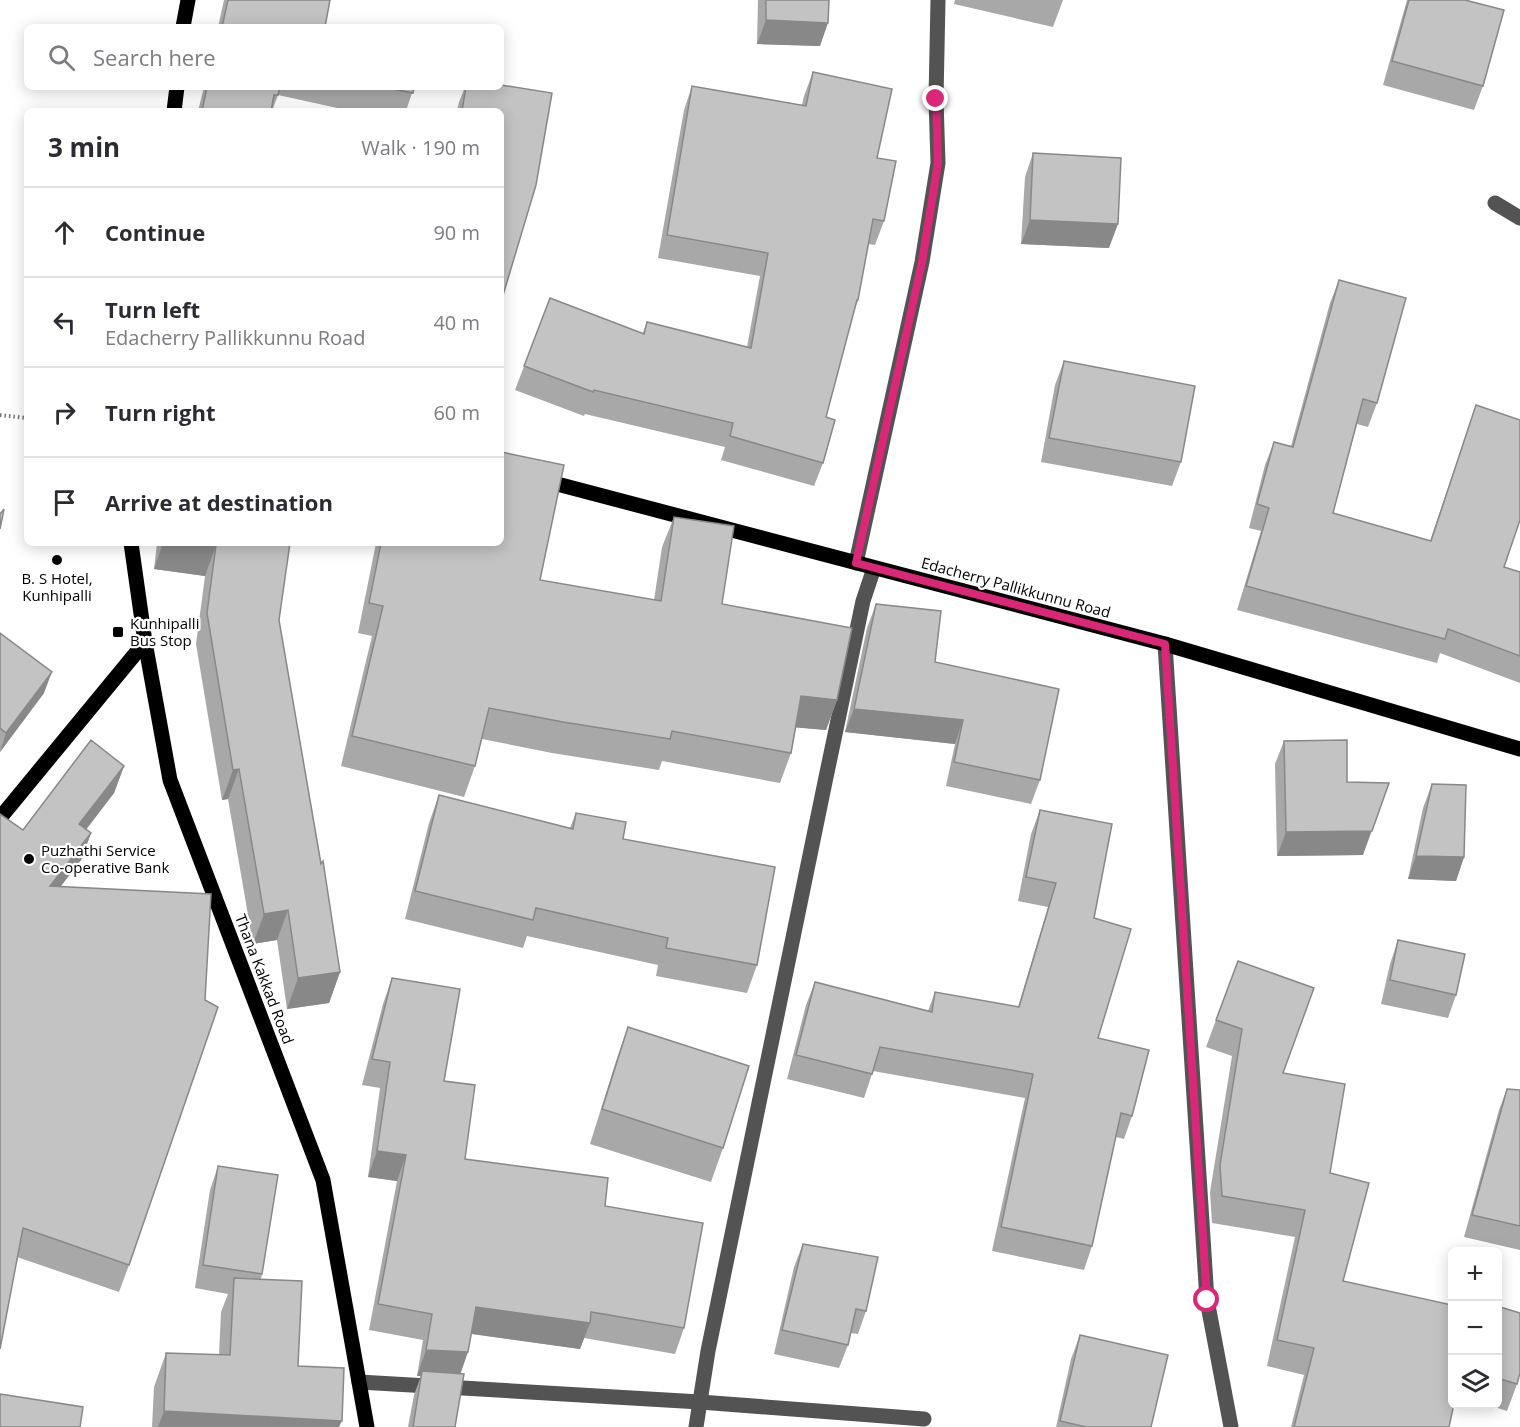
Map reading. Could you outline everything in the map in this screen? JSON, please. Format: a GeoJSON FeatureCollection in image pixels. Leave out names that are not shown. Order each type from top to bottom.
{"type":"FeatureCollection","features":[{"type":"Feature","properties":{"kind":"main road"},"geometry":{"type":"LineString","coordinates":[[184,24],[188,0]]}},
{"type":"Feature","properties":{"kind":"main road"},"geometry":{"type":"LineString","coordinates":[[174,108],[177,90]]}},
{"type":"Feature","properties":{"kind":"main road","name":"Edacherry Pallikkunnu Road"},"geometry":{"type":"LineString","coordinates":[[524,475],[1165,644],[1520,749]]}},
{"type":"Feature","properties":{"kind":"main road","name":"Thana Kakkad Road"},"geometry":{"type":"LineString","coordinates":[[131,546],[145,642],[170,780],[323,1180],[367,1427]]}},
{"type":"Feature","properties":{"kind":"main road"},"geometry":{"type":"LineString","coordinates":[[0,818],[145,642]]}},
{"type":"Feature","properties":{"kind":"street"},"geometry":{"type":"LineString","coordinates":[[856,563],[922,262],[938,163],[936,99],[938,0]]}},
{"type":"Feature","properties":{"kind":"street"},"geometry":{"type":"LineString","coordinates":[[1495,203],[1520,218]]}},
{"type":"Feature","properties":{"kind":"street"},"geometry":{"type":"LineString","coordinates":[[696,1427],[708,1351],[825,782],[863,601],[874,568]]}},
{"type":"Feature","properties":{"kind":"street"},"geometry":{"type":"LineString","coordinates":[[1165,644],[1207,1300],[1230,1427]]}},
{"type":"Feature","properties":{"kind":"street"},"geometry":{"type":"LineString","coordinates":[[359,1382],[700,1402],[924,1419]]}},
{"type":"Feature","properties":{"kind":"path"},"geometry":{"type":"LineString","coordinates":[[0,415],[24,418]]}},
{"type":"Feature","properties":{"kind":"building"},"geometry":{"type":"Polygon","coordinates":[[[228,0],[330,0],[326,24],[223,24],[228,0]]]}},
{"type":"Feature","properties":{"kind":"building"},"geometry":{"type":"Polygon","coordinates":[[[766,0],[829,0],[828,23],[766,20],[766,0]]]}},
{"type":"Feature","properties":{"kind":"building"},"geometry":{"type":"Polygon","coordinates":[[[1409,0],[1465,0],[1504,10],[1483,86],[1392,61],[1409,0]]]}},
{"type":"Feature","properties":{"kind":"building"},"geometry":{"type":"Polygon","coordinates":[[[813,72],[892,89],[877,158],[896,161],[884,221],[873,219],[858,300],[826,417],[835,420],[823,463],[730,436],[733,423],[594,390],[593,392],[524,366],[550,298],[644,334],[647,322],[751,348],[768,253],[667,235],[692,86],[806,106],[813,72]]]}},
{"type":"Feature","properties":{"kind":"building"},"geometry":{"type":"Polygon","coordinates":[[[504,85],[552,93],[536,185],[504,292],[504,108],[462,108],[466,90],[504,90],[504,85]]]}},
{"type":"Feature","properties":{"kind":"building"},"geometry":{"type":"Polygon","coordinates":[[[206,90],[279,90],[278,95],[274,95],[272,108],[203,108],[206,90]]]}},
{"type":"Feature","properties":{"kind":"building"},"geometry":{"type":"Polygon","coordinates":[[[398,90],[414,90],[413,93],[398,90]]]}},
{"type":"Feature","properties":{"kind":"building"},"geometry":{"type":"Polygon","coordinates":[[[1033,153],[1121,158],[1118,224],[1030,220],[1033,153]]]}},
{"type":"Feature","properties":{"kind":"building"},"geometry":{"type":"Polygon","coordinates":[[[1339,280],[1406,298],[1377,403],[1363,399],[1333,513],[1431,541],[1476,405],[1520,420],[1520,520],[1504,567],[1520,572],[1520,656],[1448,629],[1445,639],[1246,586],[1269,508],[1257,504],[1274,442],[1293,447],[1339,280]]]}},
{"type":"Feature","properties":{"kind":"building"},"geometry":{"type":"Polygon","coordinates":[[[1064,361],[1195,386],[1181,462],[1049,438],[1064,361]]]}},
{"type":"Feature","properties":{"kind":"building"},"geometry":{"type":"Polygon","coordinates":[[[504,453],[564,465],[540,580],[661,601],[674,517],[734,526],[722,604],[852,628],[837,700],[801,696],[791,753],[672,731],[670,739],[489,708],[475,766],[352,736],[383,606],[369,603],[380,546],[504,546],[504,453]]]}},
{"type":"Feature","properties":{"kind":"building"},"geometry":{"type":"Polygon","coordinates":[[[4,509],[0,529],[0,514],[4,509]]]}},
{"type":"Feature","properties":{"kind":"building"},"geometry":{"type":"Polygon","coordinates":[[[216,546],[290,546],[279,620],[321,864],[323,861],[340,972],[298,978],[288,910],[264,914],[239,769],[233,770],[207,613],[216,546]]]}},
{"type":"Feature","properties":{"kind":"building"},"geometry":{"type":"Polygon","coordinates":[[[876,604],[941,611],[935,662],[1059,689],[1040,780],[954,762],[963,720],[854,709],[876,604]]]}},
{"type":"Feature","properties":{"kind":"building"},"geometry":{"type":"Polygon","coordinates":[[[0,633],[52,672],[6,733],[0,728],[0,633]]]}},
{"type":"Feature","properties":{"kind":"building"},"geometry":{"type":"Polygon","coordinates":[[[91,740],[124,766],[79,824],[91,833],[50,886],[211,894],[205,1000],[218,1007],[129,1265],[23,1228],[0,1349],[0,814],[23,830],[91,740]]]}},
{"type":"Feature","properties":{"kind":"building"},"geometry":{"type":"Polygon","coordinates":[[[1347,740],[1347,782],[1389,783],[1372,831],[1286,832],[1284,741],[1347,740]]]}},
{"type":"Feature","properties":{"kind":"building"},"geometry":{"type":"Polygon","coordinates":[[[1432,784],[1466,785],[1464,857],[1416,856],[1432,784]]]}},
{"type":"Feature","properties":{"kind":"building"},"geometry":{"type":"Polygon","coordinates":[[[439,795],[573,829],[576,813],[626,822],[623,839],[775,867],[757,965],[666,948],[668,938],[536,908],[533,920],[415,891],[439,795]]]}},
{"type":"Feature","properties":{"kind":"building"},"geometry":{"type":"Polygon","coordinates":[[[1040,810],[1112,824],[1094,918],[1131,929],[1098,1038],[1149,1050],[1132,1116],[1121,1113],[1092,1246],[1001,1227],[1033,1074],[880,1047],[872,1074],[796,1055],[815,982],[932,1012],[935,992],[1019,1007],[1056,883],[1026,877],[1040,810]]]}},
{"type":"Feature","properties":{"kind":"building"},"geometry":{"type":"Polygon","coordinates":[[[1398,940],[1465,954],[1456,995],[1390,980],[1398,940]]]}},
{"type":"Feature","properties":{"kind":"building"},"geometry":{"type":"Polygon","coordinates":[[[1238,961],[1314,988],[1283,1073],[1345,1084],[1330,1173],[1369,1183],[1343,1281],[1448,1304],[1448,1409],[1453,1409],[1449,1427],[1294,1427],[1314,1348],[1277,1340],[1305,1210],[1222,1196],[1220,1165],[1242,1029],[1216,1020],[1238,961]]]}},
{"type":"Feature","properties":{"kind":"building"},"geometry":{"type":"Polygon","coordinates":[[[392,978],[460,989],[444,1081],[475,1085],[465,1159],[608,1178],[605,1206],[703,1223],[684,1328],[591,1312],[590,1323],[476,1307],[468,1352],[426,1350],[432,1314],[378,1304],[406,1155],[377,1151],[390,1062],[372,1059],[392,978]]]}},
{"type":"Feature","properties":{"kind":"building"},"geometry":{"type":"Polygon","coordinates":[[[628,1027],[749,1066],[723,1148],[602,1109],[628,1027]]]}},
{"type":"Feature","properties":{"kind":"building"},"geometry":{"type":"Polygon","coordinates":[[[1507,1089],[1520,1090],[1520,1226],[1472,1215],[1507,1089]]]}},
{"type":"Feature","properties":{"kind":"building"},"geometry":{"type":"Polygon","coordinates":[[[218,1166],[278,1175],[262,1274],[203,1265],[218,1166]]]}},
{"type":"Feature","properties":{"kind":"building"},"geometry":{"type":"Polygon","coordinates":[[[803,1244],[878,1257],[866,1311],[856,1309],[848,1345],[782,1330],[803,1244]]]}},
{"type":"Feature","properties":{"kind":"building"},"geometry":{"type":"Polygon","coordinates":[[[234,1278],[302,1281],[298,1366],[344,1368],[342,1421],[164,1411],[166,1353],[230,1355],[234,1278]]]}},
{"type":"Feature","properties":{"kind":"building"},"geometry":{"type":"Polygon","coordinates":[[[1502,1308],[1520,1313],[1520,1373],[1517,1384],[1502,1380],[1502,1308]]]}},
{"type":"Feature","properties":{"kind":"building"},"geometry":{"type":"Polygon","coordinates":[[[1080,1335],[1168,1355],[1151,1427],[1086,1427],[1060,1421],[1080,1335]]]}},
{"type":"Feature","properties":{"kind":"building"},"geometry":{"type":"Polygon","coordinates":[[[422,1371],[464,1374],[455,1427],[413,1427],[422,1371]]]}},
{"type":"Feature","properties":{"kind":"building"},"geometry":{"type":"Polygon","coordinates":[[[0,1394],[83,1407],[80,1427],[0,1427],[0,1394]]]}},
{"type":"Feature","properties":{"kind":"place","name":"B. S Hotel, Kunhipalli"},"geometry":{"type":"Point","coordinates":[57,560]}},
{"type":"Feature","properties":{"kind":"place","name":"Kunhipalli Bus Stop"},"geometry":{"type":"Point","coordinates":[118,632]}},
{"type":"Feature","properties":{"kind":"place","name":"Puzhathi Service Co-operative Bank"},"geometry":{"type":"Point","coordinates":[29,859]}},
{"type":"Feature","properties":{"kind":"route"},"geometry":{"type":"LineString","coordinates":[[936,99],[938,163],[922,262],[856,563],[1165,644],[1207,1300]]}}]}
